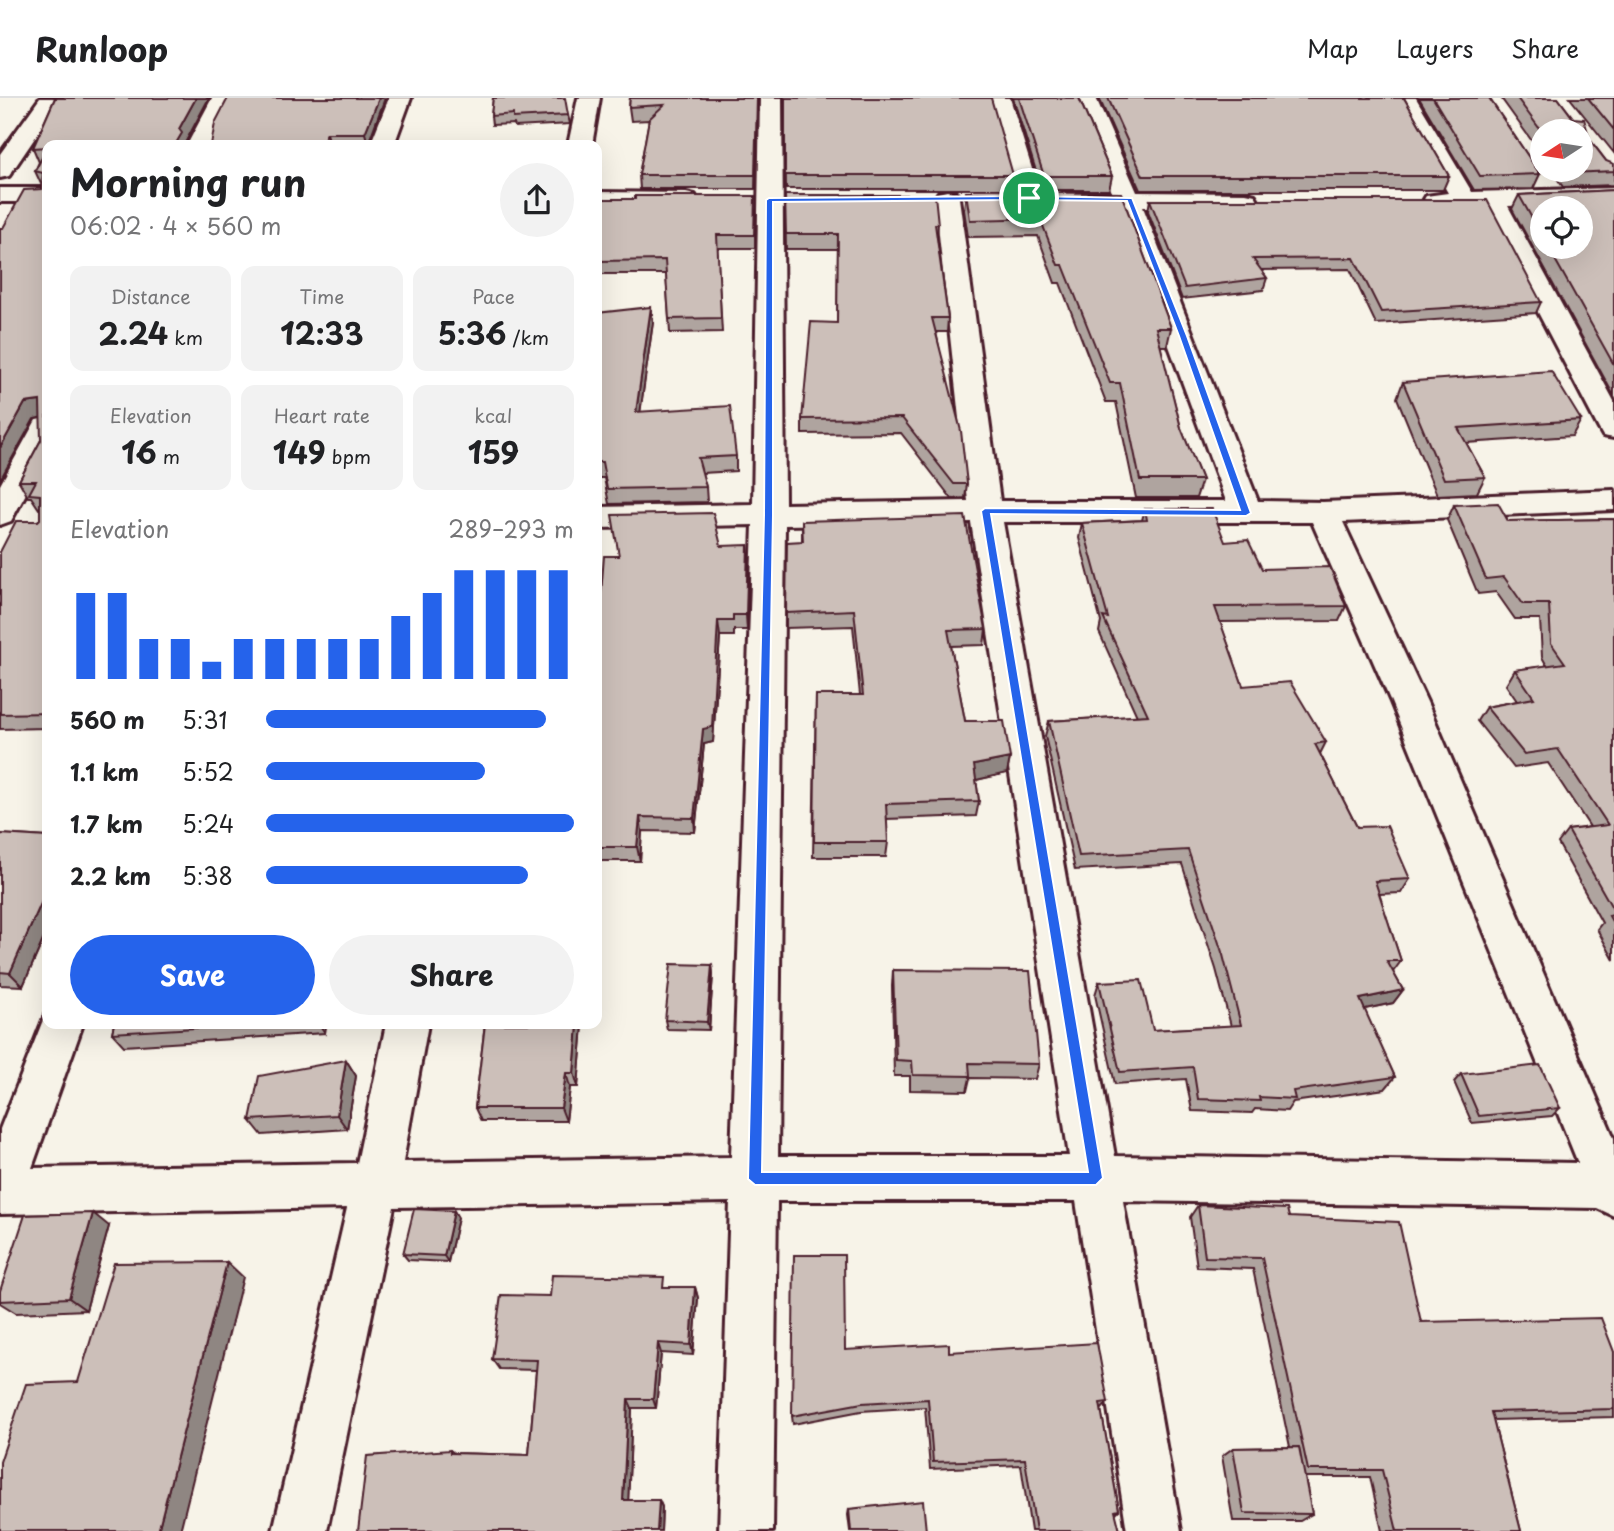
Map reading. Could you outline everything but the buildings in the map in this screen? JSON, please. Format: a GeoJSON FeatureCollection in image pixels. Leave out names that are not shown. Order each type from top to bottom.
{"type":"FeatureCollection","features":[{"type":"Feature","properties":{"kind":"street"},"geometry":{"type":"LineString","coordinates":[[0,171],[51,98]]}},
{"type":"Feature","properties":{"kind":"street"},"geometry":{"type":"LineString","coordinates":[[202,140],[223,98]]}},
{"type":"Feature","properties":{"kind":"street"},"geometry":{"type":"LineString","coordinates":[[384,140],[400,98]]}},
{"type":"Feature","properties":{"kind":"street"},"geometry":{"type":"LineString","coordinates":[[581,140],[589,98]]}},
{"type":"Feature","properties":{"kind":"street"},"geometry":{"type":"LineString","coordinates":[[746,1531],[769,515],[771,98]]}},
{"type":"Feature","properties":{"kind":"street"},"geometry":{"type":"LineString","coordinates":[[999,98],[1029,198]]}},
{"type":"Feature","properties":{"kind":"street"},"geometry":{"type":"LineString","coordinates":[[1085,98],[1130,199],[1183,336],[1246,513]]}},
{"type":"Feature","properties":{"kind":"street"},"geometry":{"type":"LineString","coordinates":[[1405,98],[1479,201],[1614,429]]}},
{"type":"Feature","properties":{"kind":"street"},"geometry":{"type":"LineString","coordinates":[[0,195],[42,195]]}},
{"type":"Feature","properties":{"kind":"street"},"geometry":{"type":"LineString","coordinates":[[1593,196],[1614,195]]}},
{"type":"Feature","properties":{"kind":"street"},"geometry":{"type":"LineString","coordinates":[[947,198],[985,511],[1154,1531]]}},
{"type":"Feature","properties":{"kind":"street"},"geometry":{"type":"LineString","coordinates":[[1002,198],[1270,200]]}},
{"type":"Feature","properties":{"kind":"street"},"geometry":{"type":"LineString","coordinates":[[602,199],[716,200]]}},
{"type":"Feature","properties":{"kind":"street"},"geometry":{"type":"LineString","coordinates":[[1409,200],[1530,199]]}},
{"type":"Feature","properties":{"kind":"street"},"geometry":{"type":"LineString","coordinates":[[8,520],[42,439]]}},
{"type":"Feature","properties":{"kind":"street"},"geometry":{"type":"LineString","coordinates":[[602,517],[985,511],[1322,512],[1614,500]]}},
{"type":"Feature","properties":{"kind":"street"},"geometry":{"type":"LineString","coordinates":[[59,1029],[0,1191],[755,1179],[1096,1178],[1613,1189],[1409,702],[1322,512]]}},
{"type":"Feature","properties":{"kind":"street"},"geometry":{"type":"LineString","coordinates":[[300,1531],[376,1186],[406,1029]]}},
{"type":"Feature","properties":{"kind":"route"},"geometry":{"type":"LineString","coordinates":[[1029,198],[1130,199],[1183,336],[1246,513],[985,511],[1096,1178],[755,1179],[769,515],[769,200],[1029,198]]}}]}
